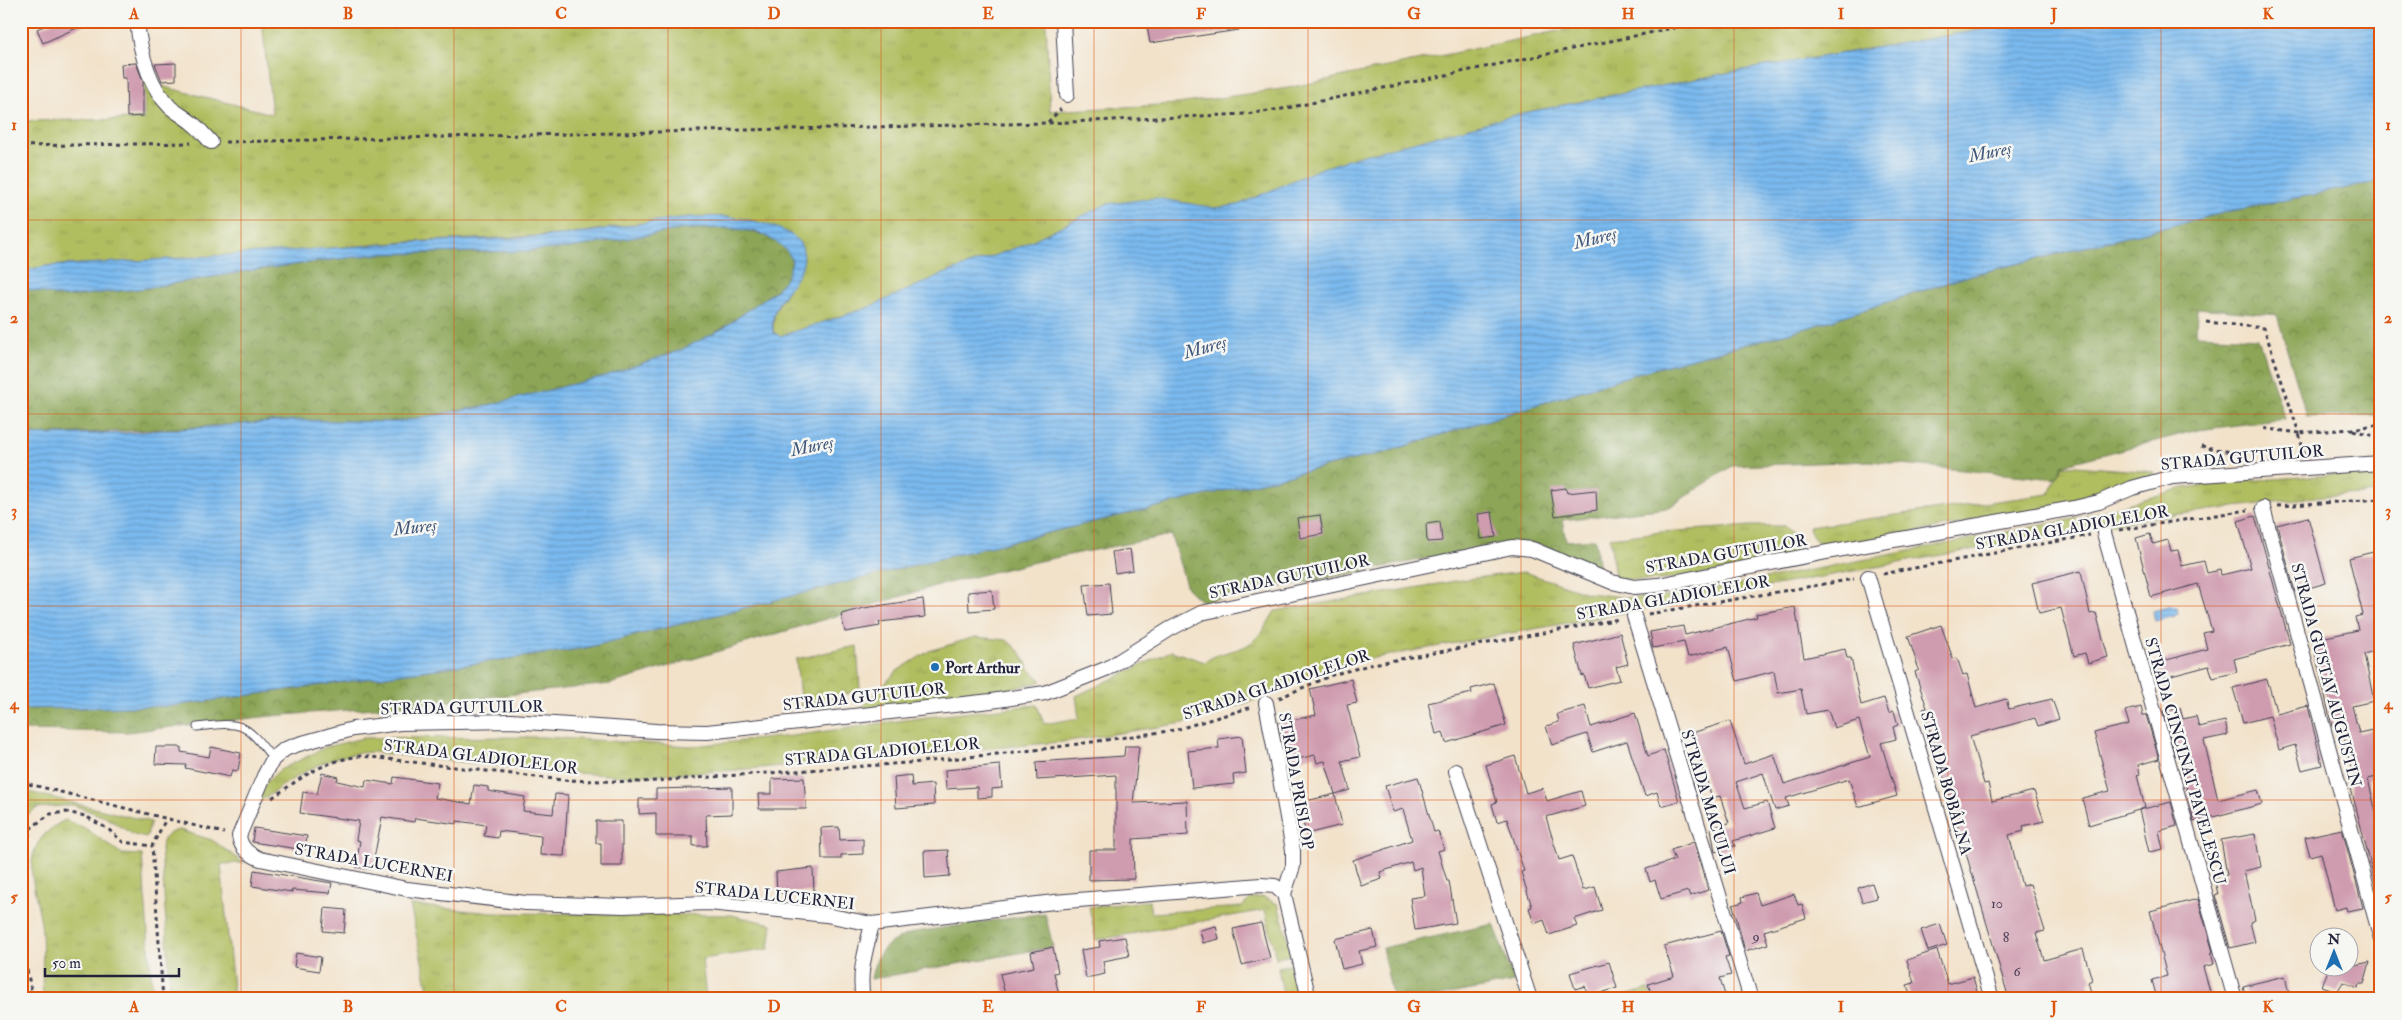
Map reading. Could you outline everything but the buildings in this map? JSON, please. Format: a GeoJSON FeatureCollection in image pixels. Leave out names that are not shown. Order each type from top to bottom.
{"type":"FeatureCollection","features":[{"type":"Feature","properties":{"kind":"street"},"geometry":{"type":"LineString","coordinates":[[137,21],[139,37],[157,93],[211,142]]}},
{"type":"Feature","properties":{"kind":"street"},"geometry":{"type":"LineString","coordinates":[[1063,21],[1066,95]]}},
{"type":"Feature","properties":{"kind":"street","name":"STRADA GUTUILOR"},"geometry":{"type":"LineString","coordinates":[[273,759],[285,749],[321,737],[353,729],[400,723],[511,721],[656,731],[707,732],[991,701],[1045,692],[1108,668],[1170,629],[1201,613],[1512,547],[1532,549],[1612,582],[1634,587],[1658,585],[1827,552],[2074,508],[2099,502],[2132,488],[2172,477],[2381,463]]}},
{"type":"Feature","properties":{"kind":"street","name":"STRADA GUSTAV AUGUSTIN"},"geometry":{"type":"LineString","coordinates":[[2262,508],[2381,938]]}},
{"type":"Feature","properties":{"kind":"street","name":"STRADA CINCINAT PAVELESCU"},"geometry":{"type":"LineString","coordinates":[[2104,533],[2235,999]]}},
{"type":"Feature","properties":{"kind":"street","name":"STRADA BOBÂLNA"},"geometry":{"type":"LineString","coordinates":[[1868,577],[1992,999]]}},
{"type":"Feature","properties":{"kind":"street","name":"STRADA MACULUI"},"geometry":{"type":"LineString","coordinates":[[1634,616],[1750,999]]}},
{"type":"Feature","properties":{"kind":"street","name":"STRADA PRISLOP"},"geometry":{"type":"LineString","coordinates":[[1266,704],[1293,850],[1293,866],[1284,894]]}},
{"type":"Feature","properties":{"kind":"street"},"geometry":{"type":"LineString","coordinates":[[239,836],[273,759]]}},
{"type":"Feature","properties":{"kind":"street"},"geometry":{"type":"LineString","coordinates":[[1456,771],[1530,999]]}},
{"type":"Feature","properties":{"kind":"street","name":"STRADA LUCERNEI"},"geometry":{"type":"LineString","coordinates":[[239,836],[240,844],[248,854],[260,859],[407,889],[526,903],[623,906],[710,903],[826,915],[872,924],[1054,902],[1261,885],[1275,886],[1284,894]]}},
{"type":"Feature","properties":{"kind":"street"},"geometry":{"type":"LineString","coordinates":[[1284,894],[1309,999]]}},
{"type":"Feature","properties":{"kind":"street"},"geometry":{"type":"LineString","coordinates":[[863,999],[861,986],[862,963],[872,924]]}},
{"type":"Feature","properties":{"kind":"lane"},"geometry":{"type":"LineString","coordinates":[[197,727],[224,724],[242,725],[251,731],[273,759]]}},
{"type":"Feature","properties":{"kind":"path"},"geometry":{"type":"LineString","coordinates":[[21,146],[1047,123],[1246,114],[1282,109],[1707,21]]}},
{"type":"Feature","properties":{"kind":"path"},"geometry":{"type":"LineString","coordinates":[[2206,322],[2264,328],[2308,467]]}},
{"type":"Feature","properties":{"kind":"path"},"geometry":{"type":"LineString","coordinates":[[2261,428],[2298,433],[2352,429],[2381,424]]}},
{"type":"Feature","properties":{"kind":"path"},"geometry":{"type":"LineString","coordinates":[[2352,429],[2381,438]]}},
{"type":"Feature","properties":{"kind":"path","name":"STRADA GLADIOLELOR"},"geometry":{"type":"LineString","coordinates":[[271,799],[311,771],[343,758],[362,756],[562,780],[641,782],[921,762],[1043,749],[1175,730],[1266,704],[1332,675],[1373,664],[1634,616],[1868,577],[2104,533],[2262,508],[2381,499]]}},
{"type":"Feature","properties":{"kind":"path"},"geometry":{"type":"LineString","coordinates":[[21,782],[239,836]]}},
{"type":"Feature","properties":{"kind":"path"},"geometry":{"type":"LineString","coordinates":[[21,860],[31,828],[50,814],[66,812],[85,816],[108,829],[123,842],[152,846]]}},
{"type":"Feature","properties":{"kind":"path"},"geometry":{"type":"LineString","coordinates":[[164,999],[152,846],[166,819]]}},
{"type":"Feature","properties":{"kind":"path"},"geometry":{"type":"LineString","coordinates":[[21,890],[27,970],[33,999]]}},
{"type":"Feature","properties":{"kind":"green space"},"geometry":{"type":"Polygon","coordinates":[[[262,21],[1046,21],[1050,111],[1178,104],[1288,88],[1605,21],[2035,21],[1743,70],[1523,113],[1322,168],[1238,205],[1215,208],[1107,204],[1021,246],[941,275],[867,308],[780,336],[773,332],[774,313],[802,267],[784,231],[755,222],[728,217],[687,217],[561,235],[407,242],[236,256],[47,266],[21,271],[21,121],[144,119],[145,82],[272,114],[262,21]]]}},
{"type":"Feature","properties":{"kind":"green space"},"geometry":{"type":"Polygon","coordinates":[[[2381,181],[2381,415],[2307,417],[2277,315],[2197,308],[2196,335],[2258,338],[2285,419],[2198,430],[2062,465],[2056,479],[1869,461],[1732,466],[1668,508],[1562,520],[1566,541],[1595,539],[1599,570],[1541,545],[1508,543],[1202,602],[1187,588],[1171,535],[1039,561],[935,586],[610,684],[413,705],[271,716],[127,732],[21,730],[21,709],[172,706],[585,648],[938,559],[1386,452],[1641,372],[1810,327],[1971,275],[2231,211],[2381,181]]]}},
{"type":"Feature","properties":{"kind":"green space"},"geometry":{"type":"Polygon","coordinates":[[[727,228],[763,234],[779,242],[790,256],[792,263],[791,270],[784,282],[761,301],[722,328],[692,345],[648,363],[579,384],[508,401],[395,422],[280,422],[111,432],[21,435],[21,288],[63,297],[146,288],[253,270],[378,254],[569,248],[684,229],[727,228]]]}},
{"type":"Feature","properties":{"kind":"green space"},"geometry":{"type":"Polygon","coordinates":[[[2062,465],[2154,472],[2153,477],[2075,503],[1832,547],[1823,545],[1814,539],[1809,527],[2049,494],[2062,465]]]}},
{"type":"Feature","properties":{"kind":"green space"},"geometry":{"type":"Polygon","coordinates":[[[2381,472],[2381,493],[2322,496],[2141,519],[1346,663],[1255,700],[1190,722],[1062,742],[724,771],[626,776],[541,771],[372,752],[339,757],[325,762],[297,776],[257,804],[263,785],[280,770],[326,747],[363,738],[543,737],[692,746],[792,736],[926,717],[1037,705],[1044,724],[1079,718],[1076,696],[1171,651],[1205,662],[1218,655],[1247,646],[1261,632],[1275,611],[1474,578],[1524,572],[1587,593],[1632,598],[1682,595],[2079,518],[2183,488],[2241,481],[2381,472]]]}},
{"type":"Feature","properties":{"kind":"green space"},"geometry":{"type":"Polygon","coordinates":[[[1751,526],[1784,526],[1796,537],[1800,554],[1685,578],[1638,580],[1615,578],[1610,538],[1661,532],[1751,526]]]}},
{"type":"Feature","properties":{"kind":"green space"},"geometry":{"type":"Polygon","coordinates":[[[975,637],[1007,640],[1021,653],[1029,669],[1042,681],[975,696],[860,710],[897,671],[929,651],[975,637]]]}},
{"type":"Feature","properties":{"kind":"green space"},"geometry":{"type":"Polygon","coordinates":[[[857,646],[860,690],[801,707],[796,659],[857,646]]]}},
{"type":"Feature","properties":{"kind":"green space"},"geometry":{"type":"Polygon","coordinates":[[[21,790],[151,822],[146,838],[134,835],[105,817],[73,805],[37,808],[22,819],[21,824],[21,790]]]}},
{"type":"Feature","properties":{"kind":"green space"},"geometry":{"type":"Polygon","coordinates":[[[65,820],[85,828],[122,854],[142,855],[153,999],[43,999],[42,933],[33,885],[33,857],[38,844],[48,831],[65,820]]]}},
{"type":"Feature","properties":{"kind":"green space"},"geometry":{"type":"Polygon","coordinates":[[[180,830],[212,840],[244,863],[221,864],[234,999],[171,999],[161,848],[167,835],[180,830]]]}},
{"type":"Feature","properties":{"kind":"green space"},"geometry":{"type":"Polygon","coordinates":[[[1263,897],[1278,904],[1292,955],[1276,958],[1265,910],[1096,940],[1089,907],[1149,901],[1151,913],[1242,907],[1251,898],[1263,897]]]}},
{"type":"Feature","properties":{"kind":"green space"},"geometry":{"type":"Polygon","coordinates":[[[410,905],[492,913],[731,915],[772,924],[769,949],[702,959],[706,999],[430,999],[410,905]]]}},
{"type":"Feature","properties":{"kind":"green space"},"geometry":{"type":"Polygon","coordinates":[[[1045,913],[1053,947],[871,979],[873,969],[880,954],[891,943],[906,935],[915,932],[1045,913]]]}},
{"type":"Feature","properties":{"kind":"green space"},"geometry":{"type":"Polygon","coordinates":[[[1494,924],[1514,982],[1423,999],[1393,999],[1382,948],[1494,924]]]}},
{"type":"Feature","properties":{"kind":"green space"},"geometry":{"type":"Polygon","coordinates":[[[1293,964],[1301,999],[1284,999],[1278,967],[1293,964]]]}},
{"type":"Feature","properties":{"kind":"green space"},"geometry":{"type":"Polygon","coordinates":[[[1648,989],[1651,999],[1615,999],[1648,989]]]}},
{"type":"Feature","properties":{"kind":"water","name":"Mureș"},"geometry":{"type":"Polygon","coordinates":[[[2035,21],[2381,21],[2381,181],[2231,211],[1971,275],[1810,327],[1641,372],[1386,452],[938,559],[585,648],[172,706],[21,709],[21,435],[125,433],[299,420],[395,422],[481,407],[605,376],[681,350],[722,329],[775,291],[786,279],[792,262],[789,254],[781,245],[759,232],[727,228],[684,229],[569,248],[378,254],[253,270],[146,288],[63,297],[21,288],[21,271],[47,266],[424,242],[541,237],[581,233],[664,220],[706,216],[727,217],[755,221],[777,228],[794,237],[799,242],[804,261],[801,270],[774,314],[773,332],[780,336],[867,308],[941,275],[1021,246],[1107,204],[1156,198],[1215,208],[1238,205],[1322,168],[1523,113],[1743,70],[2035,21]]]}},
{"type":"Feature","properties":{"kind":"water"},"geometry":{"type":"Polygon","coordinates":[[[2171,606],[2177,607],[2178,613],[2175,616],[2155,621],[2153,611],[2171,606]]]}},
{"type":"Feature","properties":{"kind":"place","name":"Port Arthur"},"geometry":{"type":"Point","coordinates":[935,667]}}]}
